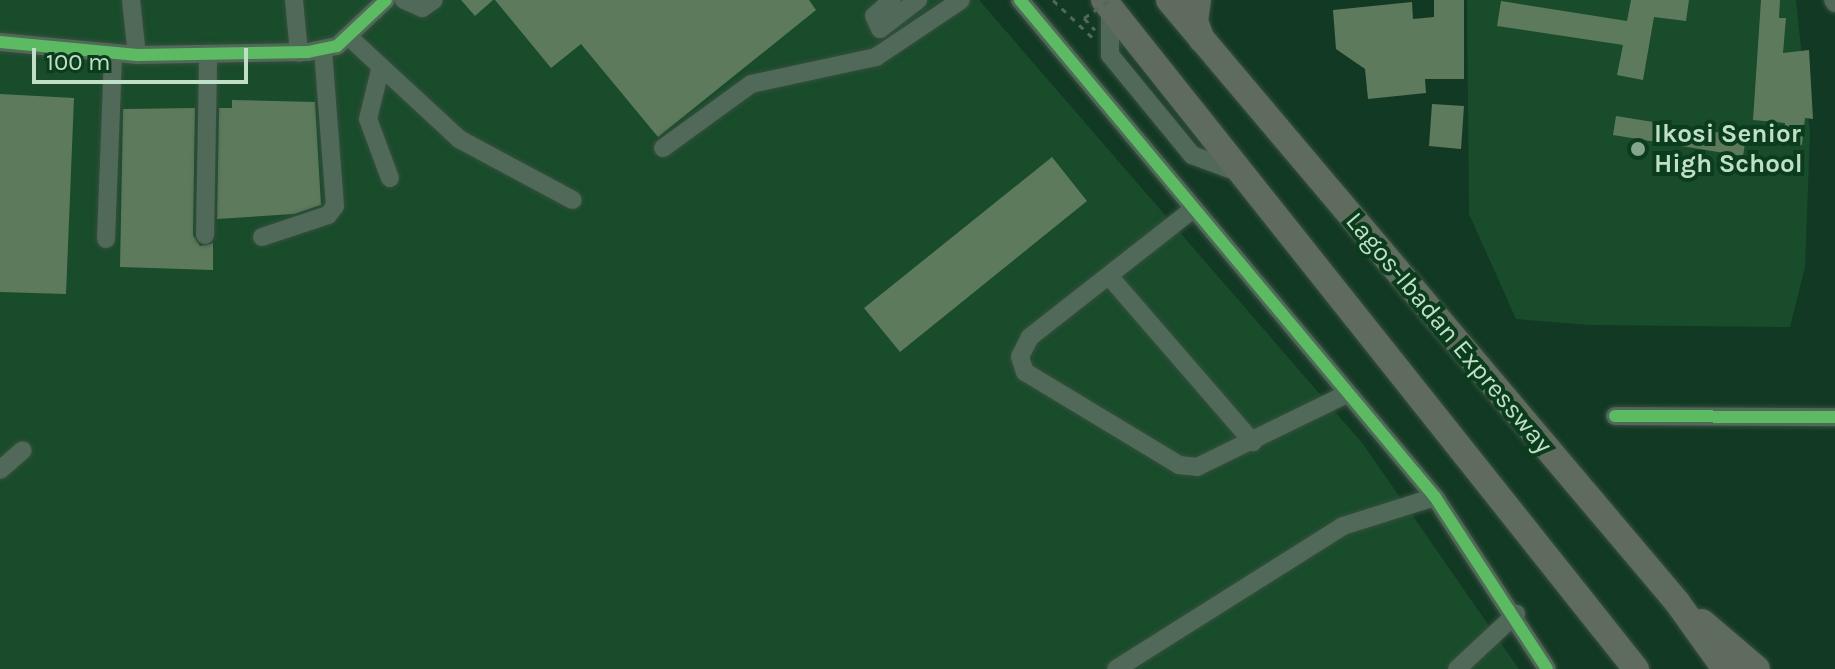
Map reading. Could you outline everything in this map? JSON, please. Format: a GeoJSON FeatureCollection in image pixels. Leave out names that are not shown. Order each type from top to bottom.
{"type":"FeatureCollection","features":[{"type":"Feature","properties":{"kind":"highway","name":"Lagos-Ibadan Expressway"},"geometry":{"type":"LineString","coordinates":[[1169,0],[1677,602],[1725,669]]}},
{"type":"Feature","properties":{"kind":"highway"},"geometry":{"type":"LineString","coordinates":[[1198,0],[1195,21],[1203,43]]}},
{"type":"Feature","properties":{"kind":"highway"},"geometry":{"type":"LineString","coordinates":[[1108,3],[1604,633],[1636,669]]}},
{"type":"Feature","properties":{"kind":"highway"},"geometry":{"type":"LineString","coordinates":[[1677,602],[1757,669]]}},
{"type":"Feature","properties":{"kind":"highway"},"geometry":{"type":"LineString","coordinates":[[1604,633],[1626,669]]}},
{"type":"Feature","properties":{"kind":"street"},"geometry":{"type":"LineString","coordinates":[[131,0],[137,55]]}},
{"type":"Feature","properties":{"kind":"street"},"geometry":{"type":"LineString","coordinates":[[294,0],[299,53]]}},
{"type":"Feature","properties":{"kind":"street"},"geometry":{"type":"LineString","coordinates":[[364,19],[368,0]]}},
{"type":"Feature","properties":{"kind":"street"},"geometry":{"type":"LineString","coordinates":[[0,42],[137,55],[299,53],[323,50],[349,37],[386,0]]}},
{"type":"Feature","properties":{"kind":"street"},"geometry":{"type":"LineString","coordinates":[[404,0],[422,8],[434,0]]}},
{"type":"Feature","properties":{"kind":"street"},"geometry":{"type":"LineString","coordinates":[[892,0],[874,16],[880,29],[918,0]]}},
{"type":"Feature","properties":{"kind":"street"},"geometry":{"type":"LineString","coordinates":[[663,148],[751,84],[876,57],[961,0]]}},
{"type":"Feature","properties":{"kind":"street"},"geometry":{"type":"LineString","coordinates":[[1020,0],[1192,210],[1435,497],[1516,614],[1547,669]]}},
{"type":"Feature","properties":{"kind":"street"},"geometry":{"type":"LineString","coordinates":[[1108,3],[1110,55],[1192,155],[1240,173]]}},
{"type":"Feature","properties":{"kind":"street"},"geometry":{"type":"LineString","coordinates":[[349,37],[380,70],[481,154],[573,200]]}},
{"type":"Feature","properties":{"kind":"street"},"geometry":{"type":"LineString","coordinates":[[262,237],[328,215],[335,206],[323,50]]}},
{"type":"Feature","properties":{"kind":"street"},"geometry":{"type":"LineString","coordinates":[[106,239],[113,54]]}},
{"type":"Feature","properties":{"kind":"street"},"geometry":{"type":"LineString","coordinates":[[205,235],[208,56]]}},
{"type":"Feature","properties":{"kind":"street"},"geometry":{"type":"LineString","coordinates":[[380,70],[370,94],[368,119],[390,178]]}},
{"type":"Feature","properties":{"kind":"street"},"geometry":{"type":"LineString","coordinates":[[1192,210],[1030,337],[1020,357],[1025,372],[1179,465],[1197,467],[1347,394]]}},
{"type":"Feature","properties":{"kind":"street"},"geometry":{"type":"LineString","coordinates":[[1109,276],[1253,442]]}},
{"type":"Feature","properties":{"kind":"street"},"geometry":{"type":"LineString","coordinates":[[1615,416],[1835,417]]}},
{"type":"Feature","properties":{"kind":"street"},"geometry":{"type":"LineString","coordinates":[[0,470],[23,450]]}},
{"type":"Feature","properties":{"kind":"street"},"geometry":{"type":"LineString","coordinates":[[1116,669],[1343,526],[1435,497]]}},
{"type":"Feature","properties":{"kind":"street"},"geometry":{"type":"LineString","coordinates":[[1457,669],[1516,614]]}},
{"type":"Feature","properties":{"kind":"path"},"geometry":{"type":"LineString","coordinates":[[1053,0],[1110,55]]}},
{"type":"Feature","properties":{"kind":"path"},"geometry":{"type":"LineString","coordinates":[[1084,18],[1108,3]]}},
{"type":"Feature","properties":{"kind":"shaded area"},"geometry":{"type":"Polygon","coordinates":[[[0,0],[979,0],[1363,444],[1519,669],[0,669],[0,0]]]}},
{"type":"Feature","properties":{"kind":"shaded area","name":"Ikosi Senior High School"},"geometry":{"type":"Polygon","coordinates":[[[1467,0],[1796,0],[1810,133],[1805,267],[1790,327],[1588,325],[1516,319],[1469,214],[1467,0]]]}},
{"type":"Feature","properties":{"kind":"building"},"geometry":{"type":"Polygon","coordinates":[[[461,0],[493,0],[475,16],[461,0]]]}},
{"type":"Feature","properties":{"kind":"building"},"geometry":{"type":"Polygon","coordinates":[[[495,0],[809,0],[816,10],[658,137],[581,44],[551,68],[495,0]]]}},
{"type":"Feature","properties":{"kind":"building"},"geometry":{"type":"Polygon","coordinates":[[[1434,0],[1464,0],[1464,79],[1425,79],[1426,93],[1368,99],[1365,69],[1336,49],[1333,10],[1412,2],[1413,19],[1434,17],[1434,0]]]}},
{"type":"Feature","properties":{"kind":"building"},"geometry":{"type":"Polygon","coordinates":[[[1631,0],[1689,0],[1686,21],[1654,17],[1643,80],[1617,75],[1623,45],[1497,26],[1501,1],[1627,21],[1631,0]]]}},
{"type":"Feature","properties":{"kind":"building"},"geometry":{"type":"Polygon","coordinates":[[[1761,0],[1780,0],[1779,18],[1786,18],[1783,53],[1809,50],[1813,119],[1805,118],[1802,145],[1783,143],[1785,123],[1753,120],[1761,0]]]}},
{"type":"Feature","properties":{"kind":"building"},"geometry":{"type":"Polygon","coordinates":[[[0,94],[74,98],[66,294],[0,292],[0,94]]]}},
{"type":"Feature","properties":{"kind":"building"},"geometry":{"type":"Polygon","coordinates":[[[232,100],[315,102],[321,205],[294,214],[217,219],[219,108],[232,108],[232,100]]]}},
{"type":"Feature","properties":{"kind":"building"},"geometry":{"type":"Polygon","coordinates":[[[1432,104],[1464,106],[1461,149],[1429,146],[1432,104]]]}},
{"type":"Feature","properties":{"kind":"building"},"geometry":{"type":"Polygon","coordinates":[[[195,108],[193,235],[200,246],[213,243],[213,270],[120,267],[123,109],[195,108]]]}},
{"type":"Feature","properties":{"kind":"building"},"geometry":{"type":"Polygon","coordinates":[[[1616,116],[1746,137],[1743,156],[1613,135],[1616,116]]]}},
{"type":"Feature","properties":{"kind":"building"},"geometry":{"type":"Polygon","coordinates":[[[1052,157],[1087,201],[900,352],[864,308],[1052,157]]]}},
{"type":"Feature","properties":{"kind":"cycle path"},"geometry":{"type":"LineString","coordinates":[[0,42],[137,55],[308,52],[337,46],[386,0]]}},
{"type":"Feature","properties":{"kind":"cycle path"},"geometry":{"type":"LineString","coordinates":[[1020,0],[1435,497],[1547,669]]}},
{"type":"Feature","properties":{"kind":"cycle path"},"geometry":{"type":"LineString","coordinates":[[1615,416],[1835,417]]}},
{"type":"Feature","properties":{"kind":"place","name":"Ikosi Senior High School"},"geometry":{"type":"Point","coordinates":[1638,149]}}]}
